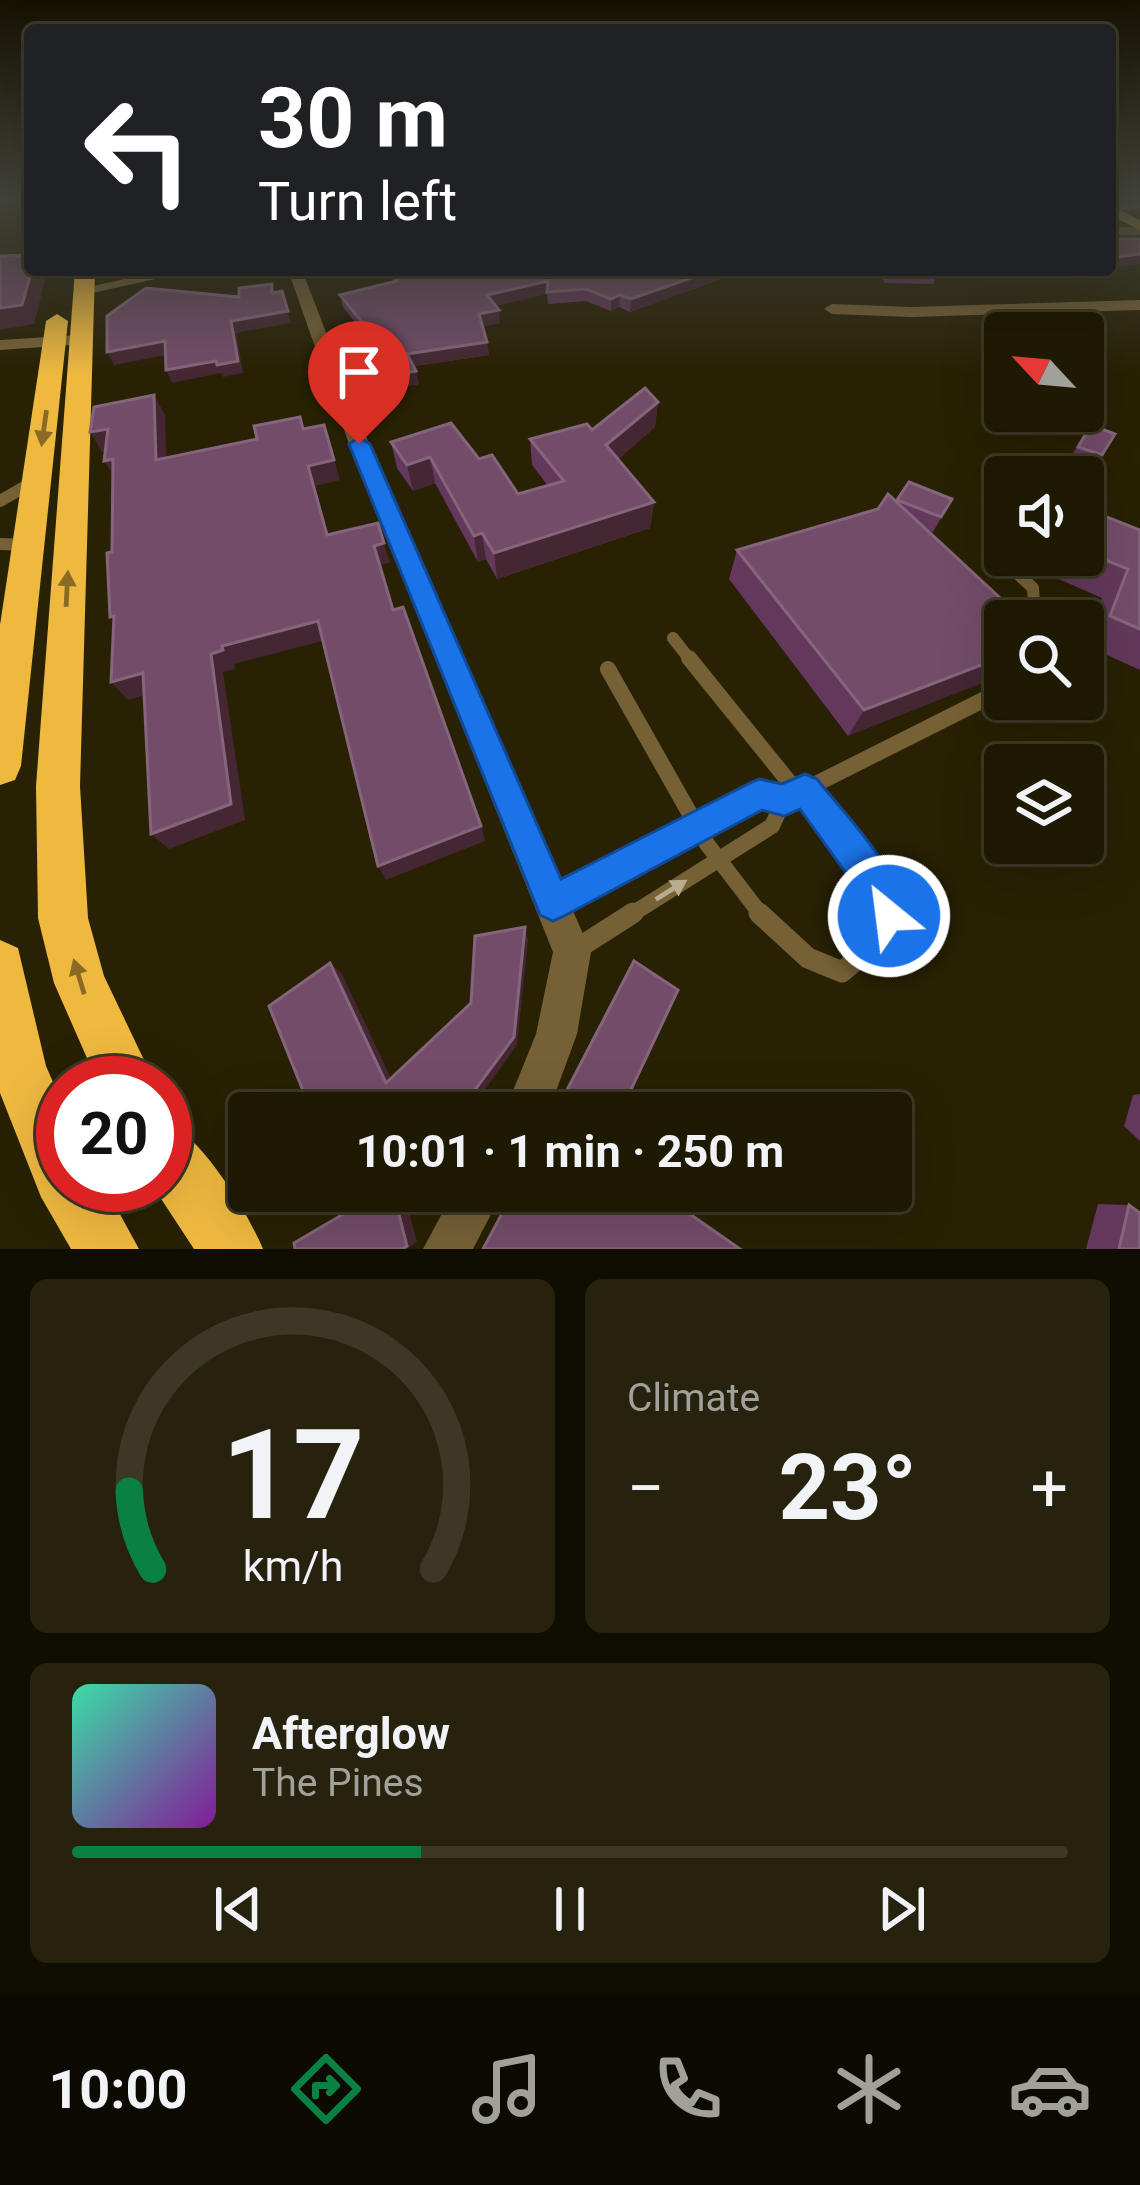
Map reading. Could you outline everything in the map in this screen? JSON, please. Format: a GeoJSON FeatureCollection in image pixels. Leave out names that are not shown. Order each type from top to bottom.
{"type":"FeatureCollection","features":[{"type":"Feature","properties":{"kind":"highway"},"geometry":{"type":"LineString","coordinates":[[0,766],[14,544],[37,479],[78,277]]}},
{"type":"Feature","properties":{"kind":"highway"},"geometry":{"type":"LineString","coordinates":[[67,342],[58,786],[63,918],[80,983],[114,1056]]}},
{"type":"Feature","properties":{"kind":"highway"},"geometry":{"type":"LineString","coordinates":[[0,965],[18,1068],[36,1111]]}},
{"type":"Feature","properties":{"kind":"highway"},"geometry":{"type":"LineString","coordinates":[[192,1190],[231,1249]]}},
{"type":"Feature","properties":{"kind":"highway"},"geometry":{"type":"LineString","coordinates":[[85,1212],[107,1249]]}},
{"type":"Feature","properties":{"kind":"street"},"geometry":{"type":"LineString","coordinates":[[297,276],[359,444],[572,952],[568,987],[534,1092]]}},
{"type":"Feature","properties":{"kind":"street"},"geometry":{"type":"LineString","coordinates":[[832,309],[911,312],[1140,305]]}},
{"type":"Feature","properties":{"kind":"street"},"geometry":{"type":"LineString","coordinates":[[0,345],[67,342]]}},
{"type":"Feature","properties":{"kind":"street"},"geometry":{"type":"LineString","coordinates":[[447,1249],[469,1212]]}},
{"type":"Feature","properties":{"kind":"lane"},"geometry":{"type":"LineString","coordinates":[[0,501],[37,479]]}},
{"type":"Feature","properties":{"kind":"lane"},"geometry":{"type":"LineString","coordinates":[[608,669],[715,862],[803,957],[825,970],[842,972],[879,945],[889,916],[885,897],[795,794],[674,638]]}},
{"type":"Feature","properties":{"kind":"lane"},"geometry":{"type":"LineString","coordinates":[[553,902],[759,794],[795,794],[984,700]]}},
{"type":"Feature","properties":{"kind":"lane"},"geometry":{"type":"LineString","coordinates":[[572,952],[772,826],[795,794]]}},
{"type":"Feature","properties":{"kind":"building"},"geometry":{"type":"Polygon","coordinates":[[[0,258],[24,258],[24,276],[30,276],[22,305],[0,308],[0,258]]]}},
{"type":"Feature","properties":{"kind":"building"},"geometry":{"type":"Polygon","coordinates":[[[394,276],[697,276],[631,299],[620,295],[611,299],[586,289],[547,292],[548,281],[487,295],[499,310],[479,314],[487,342],[407,354],[416,371],[391,376],[370,332],[340,295],[397,281],[394,276]]]}},
{"type":"Feature","properties":{"kind":"building"},"geometry":{"type":"Polygon","coordinates":[[[272,284],[272,293],[282,291],[288,311],[231,321],[238,361],[166,370],[165,341],[107,352],[107,316],[146,288],[239,297],[239,288],[272,284]]]}},
{"type":"Feature","properties":{"kind":"building"},"geometry":{"type":"Polygon","coordinates":[[[645,388],[658,402],[606,445],[654,502],[494,553],[482,533],[474,536],[430,457],[407,465],[391,442],[451,423],[479,459],[492,455],[518,494],[564,481],[530,439],[587,424],[592,430],[645,388]]]}},
{"type":"Feature","properties":{"kind":"building"},"geometry":{"type":"Polygon","coordinates":[[[154,395],[156,460],[257,439],[254,426],[300,417],[303,429],[324,425],[334,460],[308,466],[327,535],[378,523],[384,543],[374,546],[393,610],[403,607],[481,826],[378,866],[318,621],[222,646],[223,650],[211,654],[231,804],[151,834],[143,673],[111,682],[114,616],[110,617],[107,553],[112,552],[113,459],[104,461],[108,429],[90,432],[94,407],[154,395]]]}},
{"type":"Feature","properties":{"kind":"building"},"geometry":{"type":"Polygon","coordinates":[[[1087,432],[1115,434],[1102,455],[1078,447],[1087,432]]]}},
{"type":"Feature","properties":{"kind":"building"},"geometry":{"type":"Polygon","coordinates":[[[909,482],[952,499],[941,517],[897,500],[909,482]]]}},
{"type":"Feature","properties":{"kind":"building"},"geometry":{"type":"Polygon","coordinates":[[[888,494],[1002,600],[984,600],[984,664],[864,710],[737,550],[878,509],[888,494]]]}},
{"type":"Feature","properties":{"kind":"building"},"geometry":{"type":"Polygon","coordinates":[[[1104,516],[1140,530],[1140,629],[1110,616],[1128,569],[1104,559],[1104,516]]]}},
{"type":"Feature","properties":{"kind":"building"},"geometry":{"type":"Polygon","coordinates":[[[525,927],[514,1037],[473,1092],[304,1092],[269,1006],[330,963],[386,1083],[471,1003],[475,936],[525,927]]]}},
{"type":"Feature","properties":{"kind":"building"},"geometry":{"type":"Polygon","coordinates":[[[634,961],[678,990],[630,1092],[566,1092],[634,961]]]}},
{"type":"Feature","properties":{"kind":"building"},"geometry":{"type":"Polygon","coordinates":[[[1129,1205],[1140,1213],[1140,1249],[1119,1249],[1129,1205]]]}},
{"type":"Feature","properties":{"kind":"building"},"geometry":{"type":"Polygon","coordinates":[[[347,1212],[398,1212],[407,1246],[295,1249],[294,1243],[347,1212]]]}},
{"type":"Feature","properties":{"kind":"building"},"geometry":{"type":"Polygon","coordinates":[[[503,1212],[687,1212],[740,1249],[483,1249],[503,1212]]]}},
{"type":"Feature","properties":{"kind":"route"},"geometry":{"type":"LineString","coordinates":[[359,444],[553,902],[759,794],[784,800],[805,790],[885,897],[889,916]]}}]}
